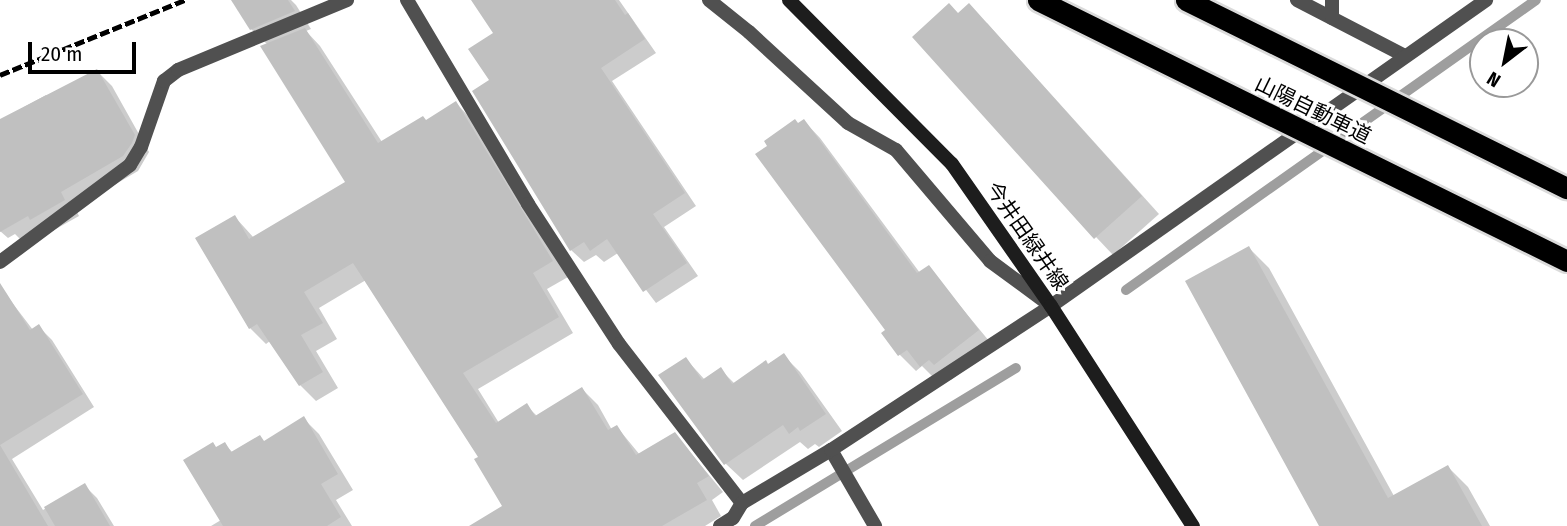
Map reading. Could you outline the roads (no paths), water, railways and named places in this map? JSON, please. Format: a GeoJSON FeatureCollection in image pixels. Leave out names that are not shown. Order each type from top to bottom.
{"type":"FeatureCollection","features":[{"type":"Feature","properties":{"kind":"highway","name":"山陽自動車道"},"geometry":{"type":"LineString","coordinates":[[1038,0],[1567,261]]}},
{"type":"Feature","properties":{"kind":"highway","name":"山陽自動車道"},"geometry":{"type":"LineString","coordinates":[[1186,0],[1567,188]]}},
{"type":"Feature","properties":{"kind":"main road","name":"今井田緑井線"},"geometry":{"type":"LineString","coordinates":[[789,0],[952,164],[1051,306],[1193,526]]}},
{"type":"Feature","properties":{"kind":"street"},"geometry":{"type":"LineString","coordinates":[[0,262],[130,165],[141,147],[164,81],[177,70],[347,0]]}},
{"type":"Feature","properties":{"kind":"street"},"geometry":{"type":"LineString","coordinates":[[407,0],[528,204],[619,344],[742,503]]}},
{"type":"Feature","properties":{"kind":"street"},"geometry":{"type":"LineString","coordinates":[[709,0],[749,32],[848,122],[896,150],[990,261],[1051,306]]}},
{"type":"Feature","properties":{"kind":"street"},"geometry":{"type":"LineString","coordinates":[[1297,0],[1405,56]]}},
{"type":"Feature","properties":{"kind":"street"},"geometry":{"type":"LineString","coordinates":[[1332,0],[1332,18]]}},
{"type":"Feature","properties":{"kind":"street"},"geometry":{"type":"LineString","coordinates":[[720,526],[733,518],[742,503],[831,450],[1051,306],[1486,0]]}},
{"type":"Feature","properties":{"kind":"street"},"geometry":{"type":"LineString","coordinates":[[831,450],[875,526]]}},
{"type":"Feature","properties":{"kind":"waterway"},"geometry":{"type":"LineString","coordinates":[[1126,290],[1536,0]]}},
{"type":"Feature","properties":{"kind":"waterway"},"geometry":{"type":"LineString","coordinates":[[755,526],[1016,368]]}},
{"type":"Feature","properties":{"kind":"railway"},"geometry":{"type":"LineString","coordinates":[[0,75],[185,0]]}}]}
